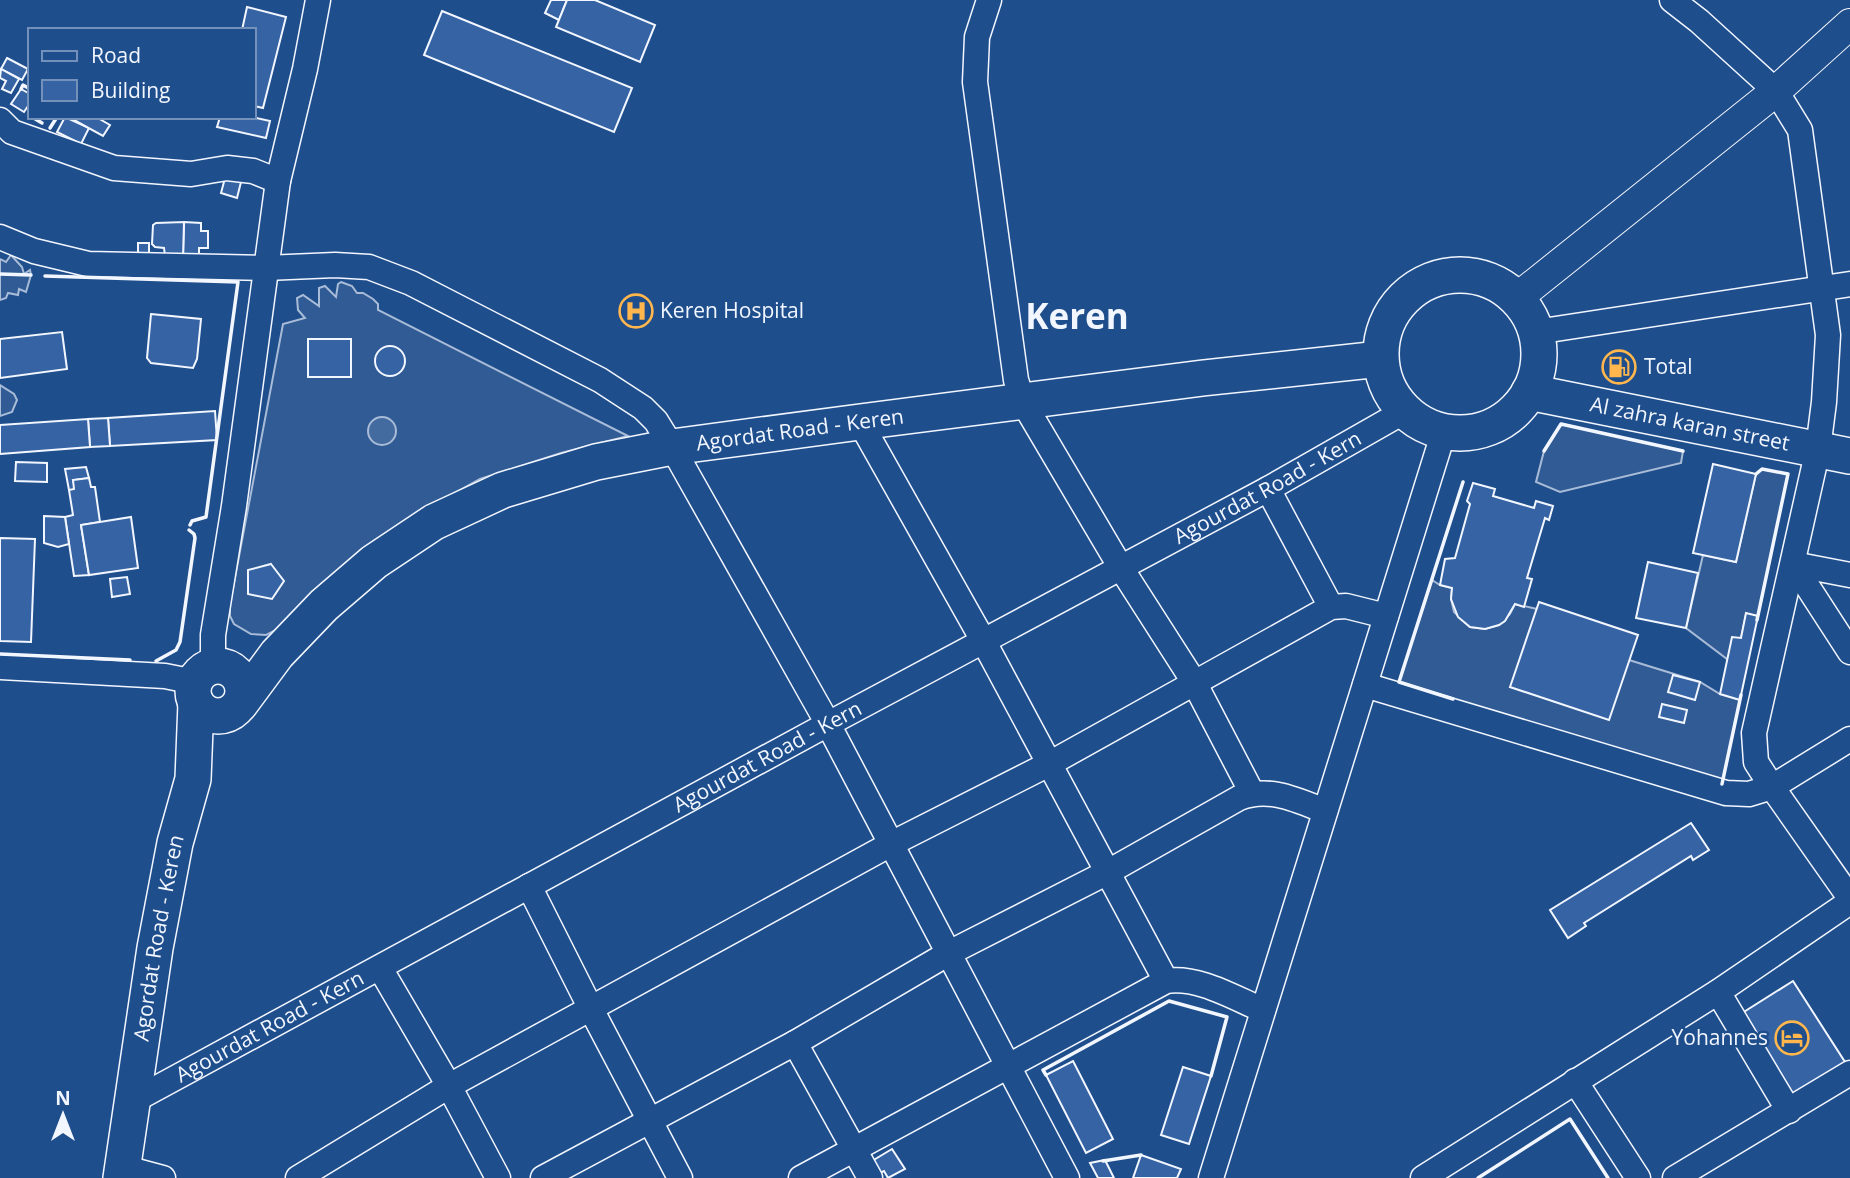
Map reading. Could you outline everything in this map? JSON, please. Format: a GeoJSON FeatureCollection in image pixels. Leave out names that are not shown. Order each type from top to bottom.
{"type":"FeatureCollection","features":[{"type":"Feature","properties":{"kind":"highway"},"geometry":{"type":"LineString","coordinates":[[1446,276],[1484,278],[1502,287],[1517,298],[1536,332],[1539,352],[1537,373],[1530,392],[1520,406],[1493,426],[1477,431],[1444,431],[1423,424],[1405,411],[1384,378],[1380,359],[1382,340],[1392,314],[1411,292],[1427,282],[1446,276]]}},
{"type":"Feature","properties":{"kind":"highway","name":"Agordat Road - Keren"},"geometry":{"type":"LineString","coordinates":[[121,1172],[158,935],[175,842],[192,779],[238,706],[276,654],[324,605],[374,562],[434,522],[503,490],[596,462],[672,447],[1203,378],[1380,359]]}},
{"type":"Feature","properties":{"kind":"highway","name":"Al zahra karan street"},"geometry":{"type":"LineString","coordinates":[[1530,392],[1834,452]]}},
{"type":"Feature","properties":{"kind":"highway"},"geometry":{"type":"LineString","coordinates":[[206,681],[276,654]]}},
{"type":"Feature","properties":{"kind":"highway"},"geometry":{"type":"LineString","coordinates":[[206,681],[207,713],[214,716],[229,714],[238,706]]}},
{"type":"Feature","properties":{"kind":"highway"},"geometry":{"type":"LineString","coordinates":[[192,779],[206,681]]}},
{"type":"Feature","properties":{"kind":"main road"},"geometry":{"type":"LineString","coordinates":[[1517,298],[1776,91],[1850,24]]}},
{"type":"Feature","properties":{"kind":"street"},"geometry":{"type":"LineString","coordinates":[[0,667],[165,676],[206,681],[232,520],[278,181],[305,69],[318,0]]}},
{"type":"Feature","properties":{"kind":"street"},"geometry":{"type":"LineString","coordinates":[[989,0],[977,37],[975,82],[1016,380],[1023,402],[1121,568],[1194,682],[1252,793]]}},
{"type":"Feature","properties":{"kind":"street"},"geometry":{"type":"LineString","coordinates":[[1423,1178],[1718,992],[1850,900],[1756,762],[1754,733],[1793,564],[1834,452],[1824,401],[1828,335],[1800,131],[1776,91],[1672,0]]}},
{"type":"Feature","properties":{"kind":"street"},"geometry":{"type":"LineString","coordinates":[[0,120],[12,132],[114,168],[191,174],[227,168],[253,171],[278,181]]}},
{"type":"Feature","properties":{"kind":"street"},"geometry":{"type":"LineString","coordinates":[[0,237],[34,251],[88,264],[369,267],[411,283],[600,380],[650,414],[672,447],[828,724],[1067,1178]]}},
{"type":"Feature","properties":{"kind":"street"},"geometry":{"type":"LineString","coordinates":[[1536,332],[1850,284]]}},
{"type":"Feature","properties":{"kind":"street","name":"Agourdat Road - Kern"},"geometry":{"type":"LineString","coordinates":[[131,1102],[1268,489],[1405,411]]}},
{"type":"Feature","properties":{"kind":"street"},"geometry":{"type":"LineString","coordinates":[[860,422],[984,642],[1166,981]]}},
{"type":"Feature","properties":{"kind":"street"},"geometry":{"type":"LineString","coordinates":[[1211,1178],[1444,431]]}},
{"type":"Feature","properties":{"kind":"street"},"geometry":{"type":"LineString","coordinates":[[1268,489],[1331,607]]}},
{"type":"Feature","properties":{"kind":"street"},"geometry":{"type":"LineString","coordinates":[[1793,564],[1850,575]]}},
{"type":"Feature","properties":{"kind":"street"},"geometry":{"type":"LineString","coordinates":[[1793,564],[1850,652]]}},
{"type":"Feature","properties":{"kind":"street"},"geometry":{"type":"LineString","coordinates":[[298,1178],[449,1086],[891,844],[1049,764],[1331,607],[1346,606],[1386,616]]}},
{"type":"Feature","properties":{"kind":"street"},"geometry":{"type":"LineString","coordinates":[[1365,685],[1726,793],[1749,794],[1772,787],[1850,739]]}},
{"type":"Feature","properties":{"kind":"street"},"geometry":{"type":"LineString","coordinates":[[543,1178],[795,1043],[950,953],[1108,872],[1239,798],[1252,793],[1286,796],[1325,811]]}},
{"type":"Feature","properties":{"kind":"street"},"geometry":{"type":"LineString","coordinates":[[529,886],[680,1178]]}},
{"type":"Feature","properties":{"kind":"street"},"geometry":{"type":"LineString","coordinates":[[380,968],[449,1086],[498,1178]]}},
{"type":"Feature","properties":{"kind":"street"},"geometry":{"type":"LineString","coordinates":[[800,1178],[1166,981],[1179,979],[1194,982],[1263,1010]]}},
{"type":"Feature","properties":{"kind":"street"},"geometry":{"type":"LineString","coordinates":[[1718,992],[1789,1111]]}},
{"type":"Feature","properties":{"kind":"street"},"geometry":{"type":"LineString","coordinates":[[795,1043],[870,1178]]}},
{"type":"Feature","properties":{"kind":"street"},"geometry":{"type":"LineString","coordinates":[[1675,1178],[1850,1073]]}},
{"type":"Feature","properties":{"kind":"street"},"geometry":{"type":"LineString","coordinates":[[1575,1081],[1639,1178]]}},
{"type":"Feature","properties":{"kind":"street"},"geometry":{"type":"LineString","coordinates":[[121,1172],[163,1178]]}},
{"type":"Feature","properties":{"kind":"shaded area"},"geometry":{"type":"Polygon","coordinates":[[[11,255],[22,267],[24,274],[30,270],[31,275],[26,292],[19,289],[18,295],[8,293],[6,298],[0,300],[0,259],[6,262],[11,255]]]}},
{"type":"Feature","properties":{"kind":"shaded area"},"geometry":{"type":"Polygon","coordinates":[[[341,282],[352,286],[357,293],[363,293],[373,299],[378,304],[378,310],[628,436],[561,453],[480,479],[424,510],[278,629],[266,635],[251,634],[234,624],[230,616],[230,604],[283,324],[305,318],[298,310],[297,298],[303,295],[319,306],[319,288],[325,286],[336,297],[338,284],[341,282]]]}},
{"type":"Feature","properties":{"kind":"shaded area"},"geometry":{"type":"Polygon","coordinates":[[[0,385],[14,394],[17,400],[12,412],[0,416],[0,385]]]}},
{"type":"Feature","properties":{"kind":"shaded area"},"geometry":{"type":"Polygon","coordinates":[[[382,417],[392,421],[396,431],[392,441],[382,445],[372,441],[368,431],[372,421],[382,417]]]}},
{"type":"Feature","properties":{"kind":"shaded area"},"geometry":{"type":"Polygon","coordinates":[[[1561,424],[1683,451],[1681,463],[1560,492],[1536,482],[1544,451],[1561,424]]]}},
{"type":"Feature","properties":{"kind":"shaded area"},"geometry":{"type":"Polygon","coordinates":[[[1762,469],[1788,474],[1758,616],[1746,614],[1741,638],[1727,659],[1686,628],[1703,555],[1736,562],[1756,474],[1762,469]]]}},
{"type":"Feature","properties":{"kind":"shaded area"},"geometry":{"type":"Polygon","coordinates":[[[1432,580],[1452,588],[1454,612],[1470,627],[1485,629],[1499,625],[1515,604],[1537,609],[1629,660],[1700,682],[1720,694],[1740,700],[1722,785],[1399,682],[1432,580]]]}},
{"type":"Feature","properties":{"kind":"building"},"geometry":{"type":"Polygon","coordinates":[[[551,0],[567,0],[559,20],[545,13],[551,0]]]}},
{"type":"Feature","properties":{"kind":"building"},"geometry":{"type":"Polygon","coordinates":[[[567,0],[595,0],[655,25],[640,62],[556,27],[567,0]]]}},
{"type":"Feature","properties":{"kind":"building"},"geometry":{"type":"Polygon","coordinates":[[[247,7],[286,17],[263,108],[256,106],[256,28],[242,28],[247,7]]]}},
{"type":"Feature","properties":{"kind":"building"},"geometry":{"type":"Polygon","coordinates":[[[442,11],[632,88],[614,132],[424,55],[442,11]]]}},
{"type":"Feature","properties":{"kind":"building"},"geometry":{"type":"Polygon","coordinates":[[[7,58],[28,69],[22,80],[1,69],[7,58]]]}},
{"type":"Feature","properties":{"kind":"building"},"geometry":{"type":"Polygon","coordinates":[[[1,69],[19,79],[11,93],[2,89],[6,81],[0,78],[1,69]]]}},
{"type":"Feature","properties":{"kind":"building"},"geometry":{"type":"Polygon","coordinates":[[[21,89],[28,93],[28,106],[24,112],[11,104],[21,89]]]}},
{"type":"Feature","properties":{"kind":"building"},"geometry":{"type":"Polygon","coordinates":[[[256,118],[270,121],[266,138],[217,127],[219,119],[256,118]]]}},
{"type":"Feature","properties":{"kind":"building"},"geometry":{"type":"Polygon","coordinates":[[[64,119],[89,128],[81,144],[57,132],[64,119]]]}},
{"type":"Feature","properties":{"kind":"building"},"geometry":{"type":"Polygon","coordinates":[[[100,119],[110,125],[103,136],[74,120],[100,119]]]}},
{"type":"Feature","properties":{"kind":"building"},"geometry":{"type":"Polygon","coordinates":[[[225,178],[241,182],[237,198],[221,193],[225,178]]]}},
{"type":"Feature","properties":{"kind":"building"},"geometry":{"type":"Polygon","coordinates":[[[184,222],[201,223],[201,231],[208,231],[208,248],[199,248],[199,257],[183,257],[184,222]]]}},
{"type":"Feature","properties":{"kind":"building"},"geometry":{"type":"Polygon","coordinates":[[[184,222],[183,257],[165,256],[164,248],[152,244],[153,225],[184,222]]]}},
{"type":"Feature","properties":{"kind":"building"},"geometry":{"type":"Polygon","coordinates":[[[138,243],[149,243],[149,254],[138,254],[138,243]]]}},
{"type":"Feature","properties":{"kind":"building"},"geometry":{"type":"Polygon","coordinates":[[[151,314],[201,319],[197,359],[193,368],[151,363],[147,358],[151,314]]]}},
{"type":"Feature","properties":{"kind":"building"},"geometry":{"type":"Polygon","coordinates":[[[62,332],[67,369],[0,378],[0,339],[62,332]]]}},
{"type":"Feature","properties":{"kind":"building"},"geometry":{"type":"Polygon","coordinates":[[[308,339],[351,339],[351,377],[308,377],[308,339]]]}},
{"type":"Feature","properties":{"kind":"building"},"geometry":{"type":"Polygon","coordinates":[[[390,346],[400,351],[405,361],[400,371],[390,376],[380,371],[375,361],[380,351],[390,346]]]}},
{"type":"Feature","properties":{"kind":"building"},"geometry":{"type":"Polygon","coordinates":[[[215,411],[217,440],[110,446],[108,418],[215,411]]]}},
{"type":"Feature","properties":{"kind":"building"},"geometry":{"type":"Polygon","coordinates":[[[108,418],[110,446],[90,447],[88,419],[108,418]]]}},
{"type":"Feature","properties":{"kind":"building"},"geometry":{"type":"Polygon","coordinates":[[[88,419],[90,447],[0,454],[0,425],[88,419]]]}},
{"type":"Feature","properties":{"kind":"building"},"geometry":{"type":"Polygon","coordinates":[[[16,462],[47,463],[47,482],[15,481],[16,462]]]}},
{"type":"Feature","properties":{"kind":"building"},"geometry":{"type":"Polygon","coordinates":[[[1713,464],[1756,474],[1736,562],[1693,553],[1713,464]]]}},
{"type":"Feature","properties":{"kind":"building"},"geometry":{"type":"Polygon","coordinates":[[[86,467],[89,478],[73,480],[76,490],[69,490],[65,469],[86,467]]]}},
{"type":"Feature","properties":{"kind":"building"},"geometry":{"type":"Polygon","coordinates":[[[89,478],[91,487],[95,487],[100,522],[81,525],[89,575],[74,576],[65,517],[73,515],[69,490],[74,489],[73,480],[89,478]]]}},
{"type":"Feature","properties":{"kind":"building"},"geometry":{"type":"Polygon","coordinates":[[[1473,483],[1495,489],[1493,496],[1534,508],[1536,501],[1553,506],[1549,520],[1545,518],[1527,578],[1532,579],[1524,607],[1515,604],[1505,621],[1485,629],[1470,627],[1458,617],[1451,599],[1452,588],[1440,585],[1445,559],[1455,558],[1473,483]]]}},
{"type":"Feature","properties":{"kind":"building"},"geometry":{"type":"Polygon","coordinates":[[[44,516],[65,517],[69,544],[58,547],[44,543],[44,516]]]}},
{"type":"Feature","properties":{"kind":"building"},"geometry":{"type":"Polygon","coordinates":[[[131,517],[138,568],[89,575],[81,525],[131,517]]]}},
{"type":"Feature","properties":{"kind":"building"},"geometry":{"type":"Polygon","coordinates":[[[0,538],[35,539],[31,642],[0,641],[0,538]]]}},
{"type":"Feature","properties":{"kind":"building"},"geometry":{"type":"Polygon","coordinates":[[[1648,562],[1698,573],[1686,628],[1636,618],[1648,562]]]}},
{"type":"Feature","properties":{"kind":"building"},"geometry":{"type":"Polygon","coordinates":[[[271,564],[284,581],[272,599],[248,594],[248,570],[271,564]]]}},
{"type":"Feature","properties":{"kind":"building"},"geometry":{"type":"Polygon","coordinates":[[[127,577],[130,594],[112,597],[110,579],[127,577]]]}},
{"type":"Feature","properties":{"kind":"building"},"geometry":{"type":"Polygon","coordinates":[[[1539,602],[1638,635],[1609,720],[1510,687],[1539,602]]]}},
{"type":"Feature","properties":{"kind":"building"},"geometry":{"type":"Polygon","coordinates":[[[1746,613],[1758,616],[1740,700],[1720,694],[1732,637],[1741,638],[1746,613]]]}},
{"type":"Feature","properties":{"kind":"building"},"geometry":{"type":"Polygon","coordinates":[[[1673,675],[1700,682],[1695,700],[1668,692],[1673,675]]]}},
{"type":"Feature","properties":{"kind":"building"},"geometry":{"type":"Polygon","coordinates":[[[1662,704],[1687,710],[1684,723],[1659,717],[1662,704]]]}},
{"type":"Feature","properties":{"kind":"building"},"geometry":{"type":"Polygon","coordinates":[[[1691,823],[1709,850],[1693,860],[1691,856],[1584,923],[1586,926],[1568,938],[1550,910],[1691,823]]]}},
{"type":"Feature","properties":{"kind":"building","name":"Yohannes"},"geometry":{"type":"Polygon","coordinates":[[[1793,981],[1845,1062],[1791,1096],[1739,1015],[1793,981]]]}},
{"type":"Feature","properties":{"kind":"building"},"geometry":{"type":"Polygon","coordinates":[[[1073,1061],[1113,1139],[1086,1153],[1046,1075],[1073,1061]]]}},
{"type":"Feature","properties":{"kind":"building"},"geometry":{"type":"Polygon","coordinates":[[[1183,1067],[1211,1076],[1189,1144],[1161,1135],[1183,1067]]]}},
{"type":"Feature","properties":{"kind":"building"},"geometry":{"type":"Polygon","coordinates":[[[892,1149],[905,1169],[888,1178],[884,1171],[880,1173],[872,1161],[892,1149]]]}},
{"type":"Feature","properties":{"kind":"building"},"geometry":{"type":"Polygon","coordinates":[[[1141,1155],[1181,1169],[1177,1178],[1133,1178],[1141,1155]]]}},
{"type":"Feature","properties":{"kind":"building"},"geometry":{"type":"Polygon","coordinates":[[[1105,1160],[1114,1178],[1098,1178],[1090,1163],[1105,1160]]]}},
{"type":"Feature","properties":{"kind":"wall"},"geometry":{"type":"LineString","coordinates":[[21,89],[23,85],[28,88]]}},
{"type":"Feature","properties":{"kind":"wall"},"geometry":{"type":"LineString","coordinates":[[35,119],[42,123]]}},
{"type":"Feature","properties":{"kind":"wall"},"geometry":{"type":"LineString","coordinates":[[50,128],[56,119]]}},
{"type":"Feature","properties":{"kind":"wall"},"geometry":{"type":"LineString","coordinates":[[0,274],[31,275]]}},
{"type":"Feature","properties":{"kind":"wall"},"geometry":{"type":"LineString","coordinates":[[45,276],[238,282],[206,517],[192,521],[190,525]]}},
{"type":"Feature","properties":{"kind":"wall"},"geometry":{"type":"LineString","coordinates":[[1544,451],[1561,424],[1683,451]]}},
{"type":"Feature","properties":{"kind":"wall"},"geometry":{"type":"LineString","coordinates":[[1756,474],[1762,469],[1788,474],[1757,620]]}},
{"type":"Feature","properties":{"kind":"wall"},"geometry":{"type":"LineString","coordinates":[[1453,699],[1399,682],[1463,482]]}},
{"type":"Feature","properties":{"kind":"wall"},"geometry":{"type":"LineString","coordinates":[[156,661],[176,650],[180,642],[195,538],[189,530]]}},
{"type":"Feature","properties":{"kind":"wall"},"geometry":{"type":"LineString","coordinates":[[0,654],[130,660]]}},
{"type":"Feature","properties":{"kind":"wall"},"geometry":{"type":"LineString","coordinates":[[1722,784],[1741,695]]}},
{"type":"Feature","properties":{"kind":"wall"},"geometry":{"type":"LineString","coordinates":[[1046,1075],[1043,1070],[1169,1001],[1227,1017],[1211,1076]]}},
{"type":"Feature","properties":{"kind":"wall"},"geometry":{"type":"LineString","coordinates":[[1478,1178],[1570,1119],[1608,1178]]}},
{"type":"Feature","properties":{"kind":"wall"},"geometry":{"type":"LineString","coordinates":[[1103,1161],[1141,1155]]}},
{"type":"Feature","properties":{"kind":"place","name":"Keren Hospital"},"geometry":{"type":"Point","coordinates":[636,311]}},
{"type":"Feature","properties":{"kind":"place","name":"Total"},"geometry":{"type":"Point","coordinates":[1619,367]}},
{"type":"Feature","properties":{"kind":"place","name":"Yohannes"},"geometry":{"type":"Point","coordinates":[1792,1038]}},
{"type":"Feature","properties":{"kind":"district","name":"Keren"},"geometry":{"type":"Point","coordinates":[1077,317]}}]}
